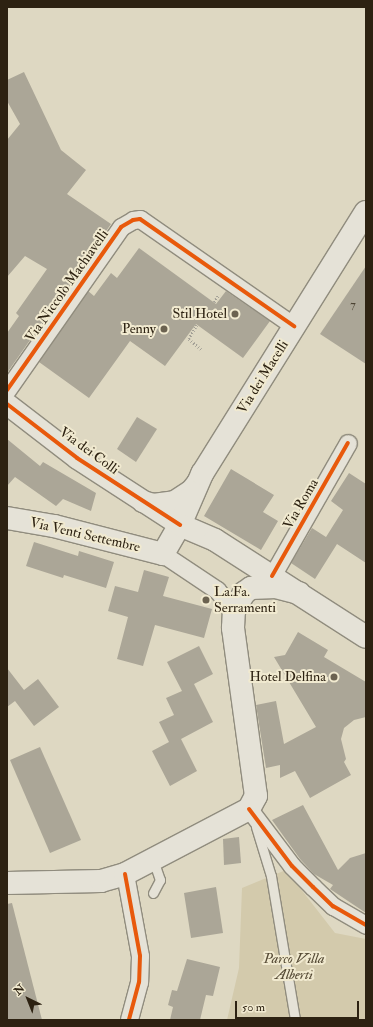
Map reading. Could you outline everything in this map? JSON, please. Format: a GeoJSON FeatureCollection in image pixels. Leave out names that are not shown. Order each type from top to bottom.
{"type":"FeatureCollection","features":[{"type":"Feature","properties":{"kind":"main road","name":"Via dei Macelli"},"geometry":{"type":"LineString","coordinates":[[163,554],[180,525],[198,481],[366,212]]}},
{"type":"Feature","properties":{"kind":"main road","name":"Via Venti Settembre"},"geometry":{"type":"LineString","coordinates":[[7,518],[54,526],[163,554]]}},
{"type":"Feature","properties":{"kind":"main road"},"geometry":{"type":"LineString","coordinates":[[180,525],[215,540],[366,637]]}},
{"type":"Feature","properties":{"kind":"main road"},"geometry":{"type":"LineString","coordinates":[[7,883],[101,881],[125,874],[249,809],[256,796],[233,628],[234,611],[244,593],[250,588],[268,586],[299,593]]}},
{"type":"Feature","properties":{"kind":"street","name":"Via Niccolò Machiavelli"},"geometry":{"type":"LineString","coordinates":[[7,390],[26,366],[121,227],[133,220],[140,219],[294,326]]}},
{"type":"Feature","properties":{"kind":"street","name":"Via dei Colli"},"geometry":{"type":"LineString","coordinates":[[7,404],[77,458],[180,525]]}},
{"type":"Feature","properties":{"kind":"street","name":"Via Roma"},"geometry":{"type":"LineString","coordinates":[[272,576],[348,443]]}},
{"type":"Feature","properties":{"kind":"street","name":"Via dei Macelli"},"geometry":{"type":"LineString","coordinates":[[138,499],[153,504],[174,501],[191,490],[198,481]]}},
{"type":"Feature","properties":{"kind":"street"},"geometry":{"type":"LineString","coordinates":[[163,554],[217,590],[234,611]]}},
{"type":"Feature","properties":{"kind":"street"},"geometry":{"type":"LineString","coordinates":[[249,809],[292,866],[313,887],[334,906],[366,925]]}},
{"type":"Feature","properties":{"kind":"street"},"geometry":{"type":"LineString","coordinates":[[125,874],[140,956],[139,982],[129,1020]]}},
{"type":"Feature","properties":{"kind":"lane"},"geometry":{"type":"LineString","coordinates":[[249,809],[271,876],[295,1020]]}},
{"type":"Feature","properties":{"kind":"lane"},"geometry":{"type":"LineString","coordinates":[[153,860],[160,880],[153,893]]}},
{"type":"Feature","properties":{"kind":"path"},"geometry":{"type":"LineString","coordinates":[[214,302],[217,298]]}},
{"type":"Feature","properties":{"kind":"path"},"geometry":{"type":"LineString","coordinates":[[197,325],[187,338],[202,350]]}},
{"type":"Feature","properties":{"kind":"green space","name":"Parco Villa Alberti"},"geometry":{"type":"Polygon","coordinates":[[[286,870],[335,933],[366,939],[366,1020],[227,1020],[239,968],[242,888],[286,870]]]}},
{"type":"Feature","properties":{"kind":"building"},"geometry":{"type":"Polygon","coordinates":[[[24,72],[61,150],[86,170],[67,194],[111,224],[7,373],[7,333],[19,316],[16,313],[47,269],[25,256],[7,277],[7,140],[20,124],[7,101],[7,80],[24,72]]]}},
{"type":"Feature","properties":{"kind":"building"},"geometry":{"type":"Polygon","coordinates":[[[139,248],[216,304],[226,291],[270,321],[243,358],[196,324],[165,366],[130,341],[89,398],[39,362],[88,291],[94,296],[111,273],[117,278],[139,248]]]}},
{"type":"Feature","properties":{"kind":"building"},"geometry":{"type":"Polygon","coordinates":[[[366,266],[366,364],[320,334],[366,266]]]}},
{"type":"Feature","properties":{"kind":"building"},"geometry":{"type":"Polygon","coordinates":[[[137,417],[157,429],[136,462],[117,449],[137,417]]]}},
{"type":"Feature","properties":{"kind":"building"},"geometry":{"type":"Polygon","coordinates":[[[7,439],[40,466],[43,462],[96,493],[91,511],[63,499],[56,506],[15,477],[7,486],[7,439]]]}},
{"type":"Feature","properties":{"kind":"building"},"geometry":{"type":"Polygon","coordinates":[[[231,469],[274,495],[263,512],[278,521],[261,550],[204,516],[231,469]]]}},
{"type":"Feature","properties":{"kind":"building"},"geometry":{"type":"Polygon","coordinates":[[[349,473],[366,484],[366,563],[337,544],[315,579],[291,563],[312,528],[326,537],[343,510],[331,501],[349,473]]]}},
{"type":"Feature","properties":{"kind":"building"},"geometry":{"type":"Polygon","coordinates":[[[34,542],[78,556],[79,551],[114,562],[106,588],[64,575],[63,578],[26,566],[34,542]]]}},
{"type":"Feature","properties":{"kind":"building"},"geometry":{"type":"Polygon","coordinates":[[[144,570],[169,577],[163,596],[212,609],[204,638],[155,625],[143,666],[117,659],[128,617],[108,611],[115,586],[138,592],[144,570]]]}},
{"type":"Feature","properties":{"kind":"building"},"geometry":{"type":"Polygon","coordinates":[[[298,632],[328,650],[324,657],[366,682],[366,717],[354,720],[344,728],[341,739],[346,759],[344,762],[351,775],[310,798],[295,771],[280,778],[280,765],[266,768],[256,705],[276,701],[284,744],[316,727],[274,657],[285,655],[298,632]]]}},
{"type":"Feature","properties":{"kind":"building"},"geometry":{"type":"Polygon","coordinates":[[[199,646],[213,674],[194,684],[213,722],[181,739],[197,771],[170,786],[152,751],[169,742],[159,722],[174,715],[166,698],[182,691],[167,662],[199,646]]]}},
{"type":"Feature","properties":{"kind":"building"},"geometry":{"type":"Polygon","coordinates":[[[7,668],[24,690],[38,679],[59,707],[34,726],[15,701],[7,707],[7,668]]]}},
{"type":"Feature","properties":{"kind":"building"},"geometry":{"type":"Polygon","coordinates":[[[40,747],[81,840],[50,853],[10,760],[40,747]]]}},
{"type":"Feature","properties":{"kind":"building"},"geometry":{"type":"Polygon","coordinates":[[[303,805],[338,870],[350,858],[366,853],[366,913],[330,889],[333,885],[314,874],[300,859],[272,820],[303,805]]]}},
{"type":"Feature","properties":{"kind":"building"},"geometry":{"type":"Polygon","coordinates":[[[239,837],[241,863],[224,865],[223,839],[239,837]]]}},
{"type":"Feature","properties":{"kind":"building"},"geometry":{"type":"Polygon","coordinates":[[[216,887],[223,933],[191,938],[184,893],[216,887]]]}},
{"type":"Feature","properties":{"kind":"building"},"geometry":{"type":"Polygon","coordinates":[[[12,903],[42,1020],[7,1020],[7,904],[12,903]]]}},
{"type":"Feature","properties":{"kind":"building"},"geometry":{"type":"Polygon","coordinates":[[[187,959],[220,967],[213,996],[206,995],[200,1020],[170,1020],[173,1007],[168,1005],[172,990],[177,991],[187,959]]]}},
{"type":"Feature","properties":{"kind":"cycle path"},"geometry":{"type":"LineString","coordinates":[[7,390],[121,227],[133,220],[140,219],[294,326]]}},
{"type":"Feature","properties":{"kind":"cycle path"},"geometry":{"type":"LineString","coordinates":[[7,404],[77,458],[180,525]]}},
{"type":"Feature","properties":{"kind":"cycle path"},"geometry":{"type":"LineString","coordinates":[[272,576],[348,443]]}},
{"type":"Feature","properties":{"kind":"cycle path"},"geometry":{"type":"LineString","coordinates":[[249,809],[292,866],[313,887],[333,906],[366,925]]}},
{"type":"Feature","properties":{"kind":"cycle path"},"geometry":{"type":"LineString","coordinates":[[125,874],[140,956],[139,982],[129,1020]]}},
{"type":"Feature","properties":{"kind":"place","name":"Stil Hotel"},"geometry":{"type":"Point","coordinates":[235,314]}},
{"type":"Feature","properties":{"kind":"place","name":"Penny"},"geometry":{"type":"Point","coordinates":[164,329]}},
{"type":"Feature","properties":{"kind":"place","name":"La.Fa. Serramenti"},"geometry":{"type":"Point","coordinates":[206,600]}},
{"type":"Feature","properties":{"kind":"place","name":"Hotel Delfina"},"geometry":{"type":"Point","coordinates":[334,677]}}]}
